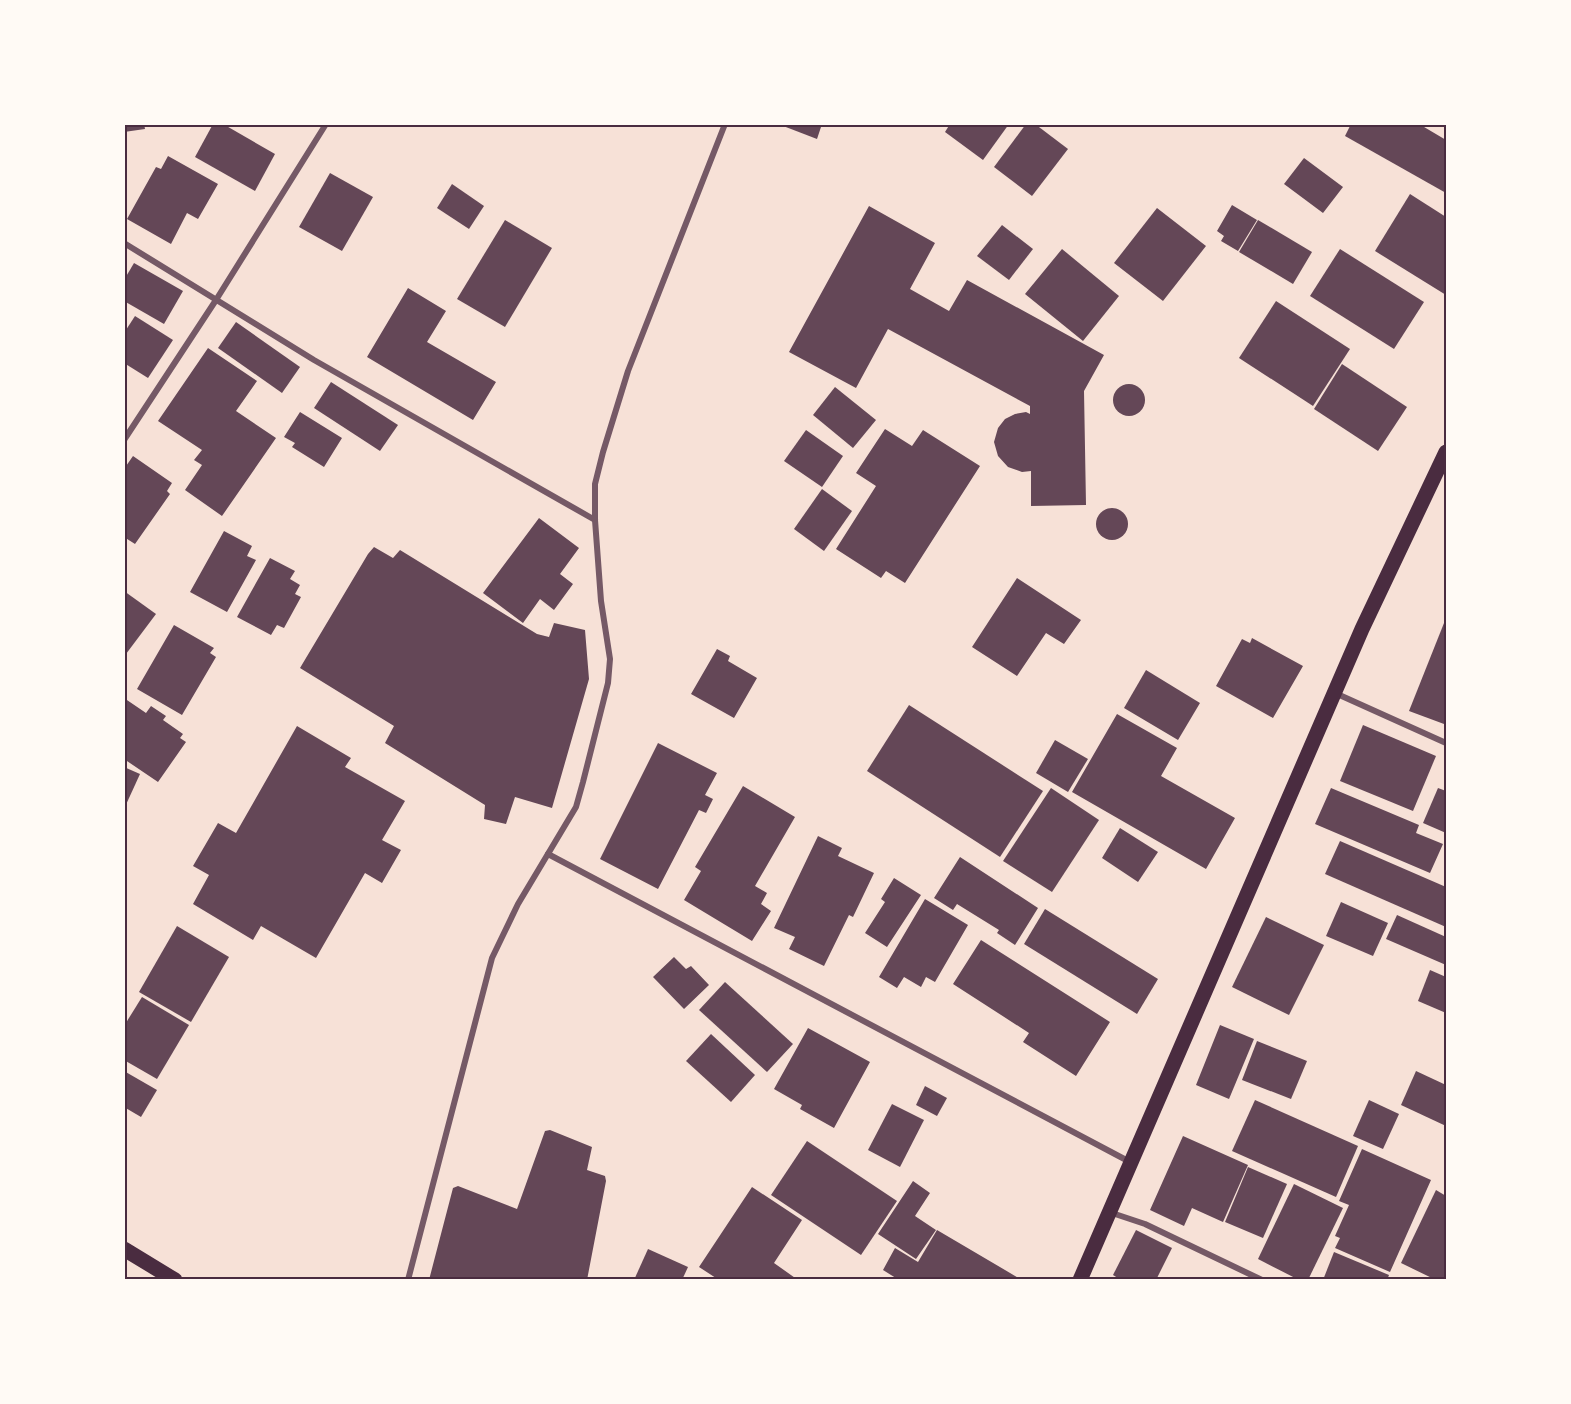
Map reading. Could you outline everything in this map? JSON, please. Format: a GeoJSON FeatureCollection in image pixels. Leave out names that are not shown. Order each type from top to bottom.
{"type":"FeatureCollection","features":[{"type":"Feature","properties":{"kind":"main road"},"geometry":{"type":"LineString","coordinates":[[1080,1280],[1362,629],[1446,452]]}},
{"type":"Feature","properties":{"kind":"main road"},"geometry":{"type":"LineString","coordinates":[[124,1249],[175,1280]]}},
{"type":"Feature","properties":{"kind":"street"},"geometry":{"type":"LineString","coordinates":[[124,440],[216,300],[326,124]]}},
{"type":"Feature","properties":{"kind":"street"},"geometry":{"type":"LineString","coordinates":[[408,1280],[492,958],[518,904],[576,807],[608,683],[610,659],[601,601],[595,520],[595,484],[633,360],[725,124]]}},
{"type":"Feature","properties":{"kind":"street"},"geometry":{"type":"LineString","coordinates":[[124,243],[314,360],[595,520]]}},
{"type":"Feature","properties":{"kind":"street"},"geometry":{"type":"LineString","coordinates":[[1335,693],[1446,743]]}},
{"type":"Feature","properties":{"kind":"street"},"geometry":{"type":"LineString","coordinates":[[548,854],[1130,1162]]}},
{"type":"Feature","properties":{"kind":"street"},"geometry":{"type":"LineString","coordinates":[[1110,1212],[1145,1224],[1262,1280]]}},
{"type":"Feature","properties":{"kind":"building"},"geometry":{"type":"Polygon","coordinates":[[[124,124],[144,124],[145,129],[124,132],[124,124]]]}},
{"type":"Feature","properties":{"kind":"building"},"geometry":{"type":"Polygon","coordinates":[[[213,124],[223,124],[275,154],[255,191],[195,157],[213,124]]]}},
{"type":"Feature","properties":{"kind":"building"},"geometry":{"type":"Polygon","coordinates":[[[778,124],[822,124],[817,139],[778,124]]]}},
{"type":"Feature","properties":{"kind":"building"},"geometry":{"type":"Polygon","coordinates":[[[950,124],[1009,124],[983,160],[945,132],[950,124]]]}},
{"type":"Feature","properties":{"kind":"building"},"geometry":{"type":"Polygon","coordinates":[[[1026,124],[1035,124],[1068,149],[1032,196],[994,167],[1026,124]]]}},
{"type":"Feature","properties":{"kind":"building"},"geometry":{"type":"Polygon","coordinates":[[[1351,124],[1419,124],[1446,140],[1446,193],[1345,136],[1351,124]]]}},
{"type":"Feature","properties":{"kind":"building"},"geometry":{"type":"Polygon","coordinates":[[[168,156],[218,184],[198,219],[187,213],[171,244],[127,219],[156,167],[161,169],[168,156]]]}},
{"type":"Feature","properties":{"kind":"building"},"geometry":{"type":"Polygon","coordinates":[[[1304,158],[1343,187],[1323,213],[1284,184],[1304,158]]]}},
{"type":"Feature","properties":{"kind":"building"},"geometry":{"type":"Polygon","coordinates":[[[330,173],[373,197],[342,251],[299,227],[330,173]]]}},
{"type":"Feature","properties":{"kind":"building"},"geometry":{"type":"Polygon","coordinates":[[[452,184],[484,206],[469,229],[437,208],[452,184]]]}},
{"type":"Feature","properties":{"kind":"building"},"geometry":{"type":"Polygon","coordinates":[[[1410,194],[1446,217],[1446,295],[1375,251],[1410,194]]]}},
{"type":"Feature","properties":{"kind":"building"},"geometry":{"type":"Polygon","coordinates":[[[1232,205],[1257,220],[1238,251],[1221,241],[1224,236],[1217,231],[1232,205]]]}},
{"type":"Feature","properties":{"kind":"building"},"geometry":{"type":"Polygon","coordinates":[[[869,206],[935,243],[910,289],[949,311],[967,280],[1104,355],[1084,391],[1086,505],[1031,506],[1031,471],[1022,472],[1008,467],[998,456],[994,442],[998,428],[1005,419],[1015,414],[1026,412],[1030,414],[1030,406],[888,329],[856,388],[789,352],[869,206]]]}},
{"type":"Feature","properties":{"kind":"building"},"geometry":{"type":"Polygon","coordinates":[[[1157,208],[1206,246],[1163,301],[1114,263],[1157,208]]]}},
{"type":"Feature","properties":{"kind":"building"},"geometry":{"type":"Polygon","coordinates":[[[505,220],[552,248],[505,327],[457,299],[505,220]]]}},
{"type":"Feature","properties":{"kind":"building"},"geometry":{"type":"Polygon","coordinates":[[[1258,220],[1312,252],[1293,284],[1239,252],[1258,220]]]}},
{"type":"Feature","properties":{"kind":"building"},"geometry":{"type":"Polygon","coordinates":[[[1002,225],[1033,249],[1009,280],[977,256],[1002,225]]]}},
{"type":"Feature","properties":{"kind":"building"},"geometry":{"type":"Polygon","coordinates":[[[1062,249],[1119,296],[1083,341],[1025,294],[1062,249]]]}},
{"type":"Feature","properties":{"kind":"building"},"geometry":{"type":"Polygon","coordinates":[[[1340,249],[1424,302],[1394,349],[1310,296],[1340,249]]]}},
{"type":"Feature","properties":{"kind":"building"},"geometry":{"type":"Polygon","coordinates":[[[134,263],[183,291],[164,324],[124,301],[124,280],[134,263]]]}},
{"type":"Feature","properties":{"kind":"building"},"geometry":{"type":"Polygon","coordinates":[[[408,288],[446,311],[427,342],[496,382],[473,420],[367,357],[408,288]]]}},
{"type":"Feature","properties":{"kind":"building"},"geometry":{"type":"Polygon","coordinates":[[[1276,301],[1350,349],[1313,406],[1239,358],[1276,301]]]}},
{"type":"Feature","properties":{"kind":"building"},"geometry":{"type":"Polygon","coordinates":[[[135,316],[173,340],[148,378],[124,363],[124,333],[135,316]]]}},
{"type":"Feature","properties":{"kind":"building"},"geometry":{"type":"Polygon","coordinates":[[[236,322],[300,367],[282,393],[218,348],[236,322]]]}},
{"type":"Feature","properties":{"kind":"building"},"geometry":{"type":"Polygon","coordinates":[[[208,348],[257,381],[236,411],[276,438],[222,516],[185,490],[202,465],[194,460],[202,450],[158,421],[208,348]]]}},
{"type":"Feature","properties":{"kind":"building"},"geometry":{"type":"Polygon","coordinates":[[[1342,364],[1407,407],[1378,451],[1314,409],[1342,364]]]}},
{"type":"Feature","properties":{"kind":"building"},"geometry":{"type":"Polygon","coordinates":[[[331,382],[398,425],[380,451],[314,408],[331,382]]]}},
{"type":"Feature","properties":{"kind":"building"},"geometry":{"type":"Polygon","coordinates":[[[1129,384],[1140,389],[1145,400],[1140,411],[1129,416],[1118,411],[1113,400],[1118,389],[1129,384]]]}},
{"type":"Feature","properties":{"kind":"building"},"geometry":{"type":"Polygon","coordinates":[[[835,387],[876,420],[853,448],[813,415],[835,387]]]}},
{"type":"Feature","properties":{"kind":"building"},"geometry":{"type":"Polygon","coordinates":[[[300,412],[342,438],[324,467],[292,447],[295,443],[284,437],[300,412]]]}},
{"type":"Feature","properties":{"kind":"building"},"geometry":{"type":"Polygon","coordinates":[[[885,429],[912,446],[923,430],[980,466],[905,583],[886,571],[881,578],[836,549],[876,486],[856,473],[885,429]]]}},
{"type":"Feature","properties":{"kind":"building"},"geometry":{"type":"Polygon","coordinates":[[[806,430],[843,456],[822,487],[784,461],[806,430]]]}},
{"type":"Feature","properties":{"kind":"building"},"geometry":{"type":"Polygon","coordinates":[[[133,456],[172,483],[167,491],[170,494],[135,544],[124,537],[124,469],[133,456]]]}},
{"type":"Feature","properties":{"kind":"building"},"geometry":{"type":"Polygon","coordinates":[[[822,489],[852,511],[824,551],[794,529],[822,489]]]}},
{"type":"Feature","properties":{"kind":"building"},"geometry":{"type":"Polygon","coordinates":[[[1112,508],[1123,513],[1128,524],[1123,535],[1112,540],[1101,535],[1096,524],[1101,513],[1112,508]]]}},
{"type":"Feature","properties":{"kind":"building"},"geometry":{"type":"Polygon","coordinates":[[[539,518],[579,548],[560,574],[573,584],[554,610],[540,599],[523,623],[483,593],[539,518]]]}},
{"type":"Feature","properties":{"kind":"building"},"geometry":{"type":"Polygon","coordinates":[[[224,531],[252,546],[247,556],[256,560],[227,612],[190,592],[224,531]]]}},
{"type":"Feature","properties":{"kind":"building"},"geometry":{"type":"Polygon","coordinates":[[[374,547],[393,558],[400,550],[537,634],[549,637],[554,623],[585,630],[589,679],[552,808],[515,797],[506,824],[484,819],[485,805],[385,743],[394,726],[300,668],[374,547]]]}},
{"type":"Feature","properties":{"kind":"building"},"geometry":{"type":"Polygon","coordinates":[[[270,558],[295,571],[290,579],[300,585],[295,594],[301,597],[284,628],[277,625],[271,635],[237,617],[270,558]]]}},
{"type":"Feature","properties":{"kind":"building"},"geometry":{"type":"Polygon","coordinates":[[[1017,578],[1081,620],[1064,644],[1046,633],[1017,676],[972,647],[1017,578]]]}},
{"type":"Feature","properties":{"kind":"building"},"geometry":{"type":"Polygon","coordinates":[[[124,591],[156,614],[126,654],[124,653],[124,591]]]}},
{"type":"Feature","properties":{"kind":"building"},"geometry":{"type":"Polygon","coordinates":[[[1446,618],[1446,718],[1444,724],[1409,711],[1446,618]]]}},
{"type":"Feature","properties":{"kind":"building"},"geometry":{"type":"Polygon","coordinates":[[[174,625],[214,648],[210,653],[216,657],[182,715],[137,689],[174,625]]]}},
{"type":"Feature","properties":{"kind":"building"},"geometry":{"type":"Polygon","coordinates":[[[1252,638],[1303,666],[1273,718],[1216,686],[1242,639],[1250,643],[1252,638]]]}},
{"type":"Feature","properties":{"kind":"building"},"geometry":{"type":"Polygon","coordinates":[[[717,649],[730,656],[728,661],[757,678],[734,718],[691,694],[717,649]]]}},
{"type":"Feature","properties":{"kind":"building"},"geometry":{"type":"Polygon","coordinates":[[[1146,670],[1200,703],[1178,740],[1124,708],[1146,670]]]}},
{"type":"Feature","properties":{"kind":"building"},"geometry":{"type":"Polygon","coordinates":[[[124,698],[146,713],[151,706],[166,716],[163,720],[183,734],[180,738],[186,742],[158,782],[124,759],[124,698]]]}},
{"type":"Feature","properties":{"kind":"building"},"geometry":{"type":"Polygon","coordinates":[[[909,705],[1043,791],[1000,857],[867,771],[909,705]]]}},
{"type":"Feature","properties":{"kind":"building"},"geometry":{"type":"Polygon","coordinates":[[[1117,714],[1177,748],[1161,776],[1235,818],[1206,869],[1072,792],[1117,714]]]}},
{"type":"Feature","properties":{"kind":"building"},"geometry":{"type":"Polygon","coordinates":[[[1363,725],[1436,756],[1413,811],[1340,781],[1363,725]]]}},
{"type":"Feature","properties":{"kind":"building"},"geometry":{"type":"Polygon","coordinates":[[[297,726],[351,758],[345,767],[405,801],[382,840],[401,850],[382,883],[365,873],[316,958],[261,926],[253,940],[193,904],[209,875],[193,866],[218,823],[236,833],[297,726]]]}},
{"type":"Feature","properties":{"kind":"building"},"geometry":{"type":"Polygon","coordinates":[[[1055,740],[1088,759],[1068,792],[1036,773],[1055,740]]]}},
{"type":"Feature","properties":{"kind":"building"},"geometry":{"type":"Polygon","coordinates":[[[658,743],[717,773],[705,795],[713,799],[706,813],[699,810],[658,889],[600,859],[658,743]]]}},
{"type":"Feature","properties":{"kind":"building"},"geometry":{"type":"Polygon","coordinates":[[[124,767],[140,774],[124,809],[124,767]]]}},
{"type":"Feature","properties":{"kind":"building"},"geometry":{"type":"Polygon","coordinates":[[[743,786],[795,817],[755,886],[767,893],[761,904],[771,911],[752,941],[684,900],[701,871],[695,867],[743,786]]]}},
{"type":"Feature","properties":{"kind":"building"},"geometry":{"type":"Polygon","coordinates":[[[1051,788],[1099,820],[1052,892],[1003,861],[1051,788]]]}},
{"type":"Feature","properties":{"kind":"building"},"geometry":{"type":"Polygon","coordinates":[[[1331,788],[1419,825],[1416,833],[1443,844],[1430,873],[1315,824],[1331,788]]]}},
{"type":"Feature","properties":{"kind":"building"},"geometry":{"type":"Polygon","coordinates":[[[1438,788],[1446,791],[1446,833],[1423,823],[1438,788]]]}},
{"type":"Feature","properties":{"kind":"building"},"geometry":{"type":"Polygon","coordinates":[[[1120,828],[1158,852],[1138,882],[1102,858],[1120,828]]]}},
{"type":"Feature","properties":{"kind":"building"},"geometry":{"type":"Polygon","coordinates":[[[818,836],[842,848],[838,856],[874,873],[853,917],[849,915],[824,966],[789,949],[795,937],[774,928],[818,836]]]}},
{"type":"Feature","properties":{"kind":"building"},"geometry":{"type":"Polygon","coordinates":[[[1340,841],[1446,887],[1446,927],[1325,874],[1340,841]]]}},
{"type":"Feature","properties":{"kind":"building"},"geometry":{"type":"Polygon","coordinates":[[[960,857],[1038,908],[1015,945],[997,933],[999,930],[957,904],[953,910],[934,898],[960,857]]]}},
{"type":"Feature","properties":{"kind":"building"},"geometry":{"type":"Polygon","coordinates":[[[894,878],[921,895],[887,947],[865,933],[885,902],[881,899],[894,878]]]}},
{"type":"Feature","properties":{"kind":"building"},"geometry":{"type":"Polygon","coordinates":[[[925,899],[968,925],[935,982],[926,977],[921,987],[904,977],[897,988],[879,977],[925,899]]]}},
{"type":"Feature","properties":{"kind":"building"},"geometry":{"type":"Polygon","coordinates":[[[1341,902],[1388,923],[1373,956],[1326,936],[1341,902]]]}},
{"type":"Feature","properties":{"kind":"building"},"geometry":{"type":"Polygon","coordinates":[[[1045,909],[1158,979],[1137,1014],[1024,944],[1045,909]]]}},
{"type":"Feature","properties":{"kind":"building"},"geometry":{"type":"Polygon","coordinates":[[[1397,915],[1446,937],[1446,965],[1386,939],[1397,915]]]}},
{"type":"Feature","properties":{"kind":"building"},"geometry":{"type":"Polygon","coordinates":[[[1266,917],[1324,945],[1289,1015],[1232,987],[1266,917]]]}},
{"type":"Feature","properties":{"kind":"building"},"geometry":{"type":"Polygon","coordinates":[[[177,926],[229,957],[191,1022],[139,992],[177,926]]]}},
{"type":"Feature","properties":{"kind":"building"},"geometry":{"type":"Polygon","coordinates":[[[981,940],[1110,1022],[1076,1076],[1023,1042],[1029,1033],[953,984],[981,940]]]}},
{"type":"Feature","properties":{"kind":"building"},"geometry":{"type":"Polygon","coordinates":[[[674,957],[686,969],[691,966],[709,985],[684,1009],[653,977],[674,957]]]}},
{"type":"Feature","properties":{"kind":"building"},"geometry":{"type":"Polygon","coordinates":[[[1430,970],[1446,977],[1446,1013],[1418,1001],[1430,970]]]}},
{"type":"Feature","properties":{"kind":"building"},"geometry":{"type":"Polygon","coordinates":[[[725,982],[793,1044],[767,1072],[699,1010],[725,982]]]}},
{"type":"Feature","properties":{"kind":"building"},"geometry":{"type":"Polygon","coordinates":[[[142,997],[189,1025],[157,1079],[124,1060],[124,1026],[142,997]]]}},
{"type":"Feature","properties":{"kind":"building"},"geometry":{"type":"Polygon","coordinates":[[[1220,1025],[1254,1039],[1229,1099],[1196,1085],[1220,1025]]]}},
{"type":"Feature","properties":{"kind":"building"},"geometry":{"type":"Polygon","coordinates":[[[808,1028],[870,1062],[834,1128],[800,1109],[802,1105],[774,1089],[808,1028]]]}},
{"type":"Feature","properties":{"kind":"building"},"geometry":{"type":"Polygon","coordinates":[[[711,1034],[755,1075],[731,1102],[686,1061],[711,1034]]]}},
{"type":"Feature","properties":{"kind":"building"},"geometry":{"type":"Polygon","coordinates":[[[1257,1041],[1307,1061],[1291,1099],[1242,1080],[1257,1041]]]}},
{"type":"Feature","properties":{"kind":"building"},"geometry":{"type":"Polygon","coordinates":[[[124,1071],[157,1090],[141,1117],[124,1107],[124,1071]]]}},
{"type":"Feature","properties":{"kind":"building"},"geometry":{"type":"Polygon","coordinates":[[[1416,1071],[1446,1085],[1446,1126],[1401,1105],[1416,1071]]]}},
{"type":"Feature","properties":{"kind":"building"},"geometry":{"type":"Polygon","coordinates":[[[925,1086],[947,1098],[937,1116],[916,1105],[925,1086]]]}},
{"type":"Feature","properties":{"kind":"building"},"geometry":{"type":"Polygon","coordinates":[[[1255,1100],[1358,1146],[1336,1197],[1232,1151],[1255,1100]]]}},
{"type":"Feature","properties":{"kind":"building"},"geometry":{"type":"Polygon","coordinates":[[[1369,1100],[1399,1114],[1383,1149],[1353,1136],[1369,1100]]]}},
{"type":"Feature","properties":{"kind":"building"},"geometry":{"type":"Polygon","coordinates":[[[892,1104],[924,1120],[900,1167],[868,1150],[892,1104]]]}},
{"type":"Feature","properties":{"kind":"building"},"geometry":{"type":"Polygon","coordinates":[[[550,1130],[592,1147],[587,1170],[605,1176],[606,1181],[587,1280],[429,1280],[453,1188],[458,1186],[517,1209],[545,1131],[550,1130]]]}},
{"type":"Feature","properties":{"kind":"building"},"geometry":{"type":"Polygon","coordinates":[[[1183,1136],[1248,1165],[1223,1222],[1192,1208],[1184,1226],[1150,1210],[1183,1136]]]}},
{"type":"Feature","properties":{"kind":"building"},"geometry":{"type":"Polygon","coordinates":[[[807,1141],[897,1201],[861,1255],[771,1195],[807,1141]]]}},
{"type":"Feature","properties":{"kind":"building"},"geometry":{"type":"Polygon","coordinates":[[[1362,1149],[1431,1180],[1390,1272],[1335,1248],[1340,1238],[1335,1236],[1349,1205],[1339,1201],[1362,1149]]]}},
{"type":"Feature","properties":{"kind":"building"},"geometry":{"type":"Polygon","coordinates":[[[1248,1167],[1287,1184],[1263,1238],[1225,1222],[1248,1167]]]}},
{"type":"Feature","properties":{"kind":"building"},"geometry":{"type":"Polygon","coordinates":[[[913,1181],[930,1193],[915,1216],[936,1230],[916,1259],[878,1234],[913,1181]]]}},
{"type":"Feature","properties":{"kind":"building"},"geometry":{"type":"Polygon","coordinates":[[[1294,1184],[1343,1208],[1308,1280],[1299,1280],[1258,1259],[1294,1184]]]}},
{"type":"Feature","properties":{"kind":"building"},"geometry":{"type":"Polygon","coordinates":[[[752,1187],[802,1220],[774,1263],[798,1280],[719,1280],[699,1267],[752,1187]]]}},
{"type":"Feature","properties":{"kind":"building"},"geometry":{"type":"Polygon","coordinates":[[[1436,1190],[1446,1196],[1446,1280],[1436,1280],[1401,1263],[1436,1190]]]}},
{"type":"Feature","properties":{"kind":"building"},"geometry":{"type":"Polygon","coordinates":[[[937,1230],[1022,1280],[899,1280],[883,1270],[895,1248],[918,1262],[937,1230]]]}},
{"type":"Feature","properties":{"kind":"building"},"geometry":{"type":"Polygon","coordinates":[[[1136,1230],[1172,1248],[1156,1280],[1121,1280],[1113,1275],[1136,1230]]]}},
{"type":"Feature","properties":{"kind":"building"},"geometry":{"type":"Polygon","coordinates":[[[648,1249],[688,1267],[682,1280],[634,1280],[648,1249]]]}},
{"type":"Feature","properties":{"kind":"building"},"geometry":{"type":"Polygon","coordinates":[[[1334,1252],[1389,1275],[1387,1280],[1323,1280],[1334,1252]]]}}]}
